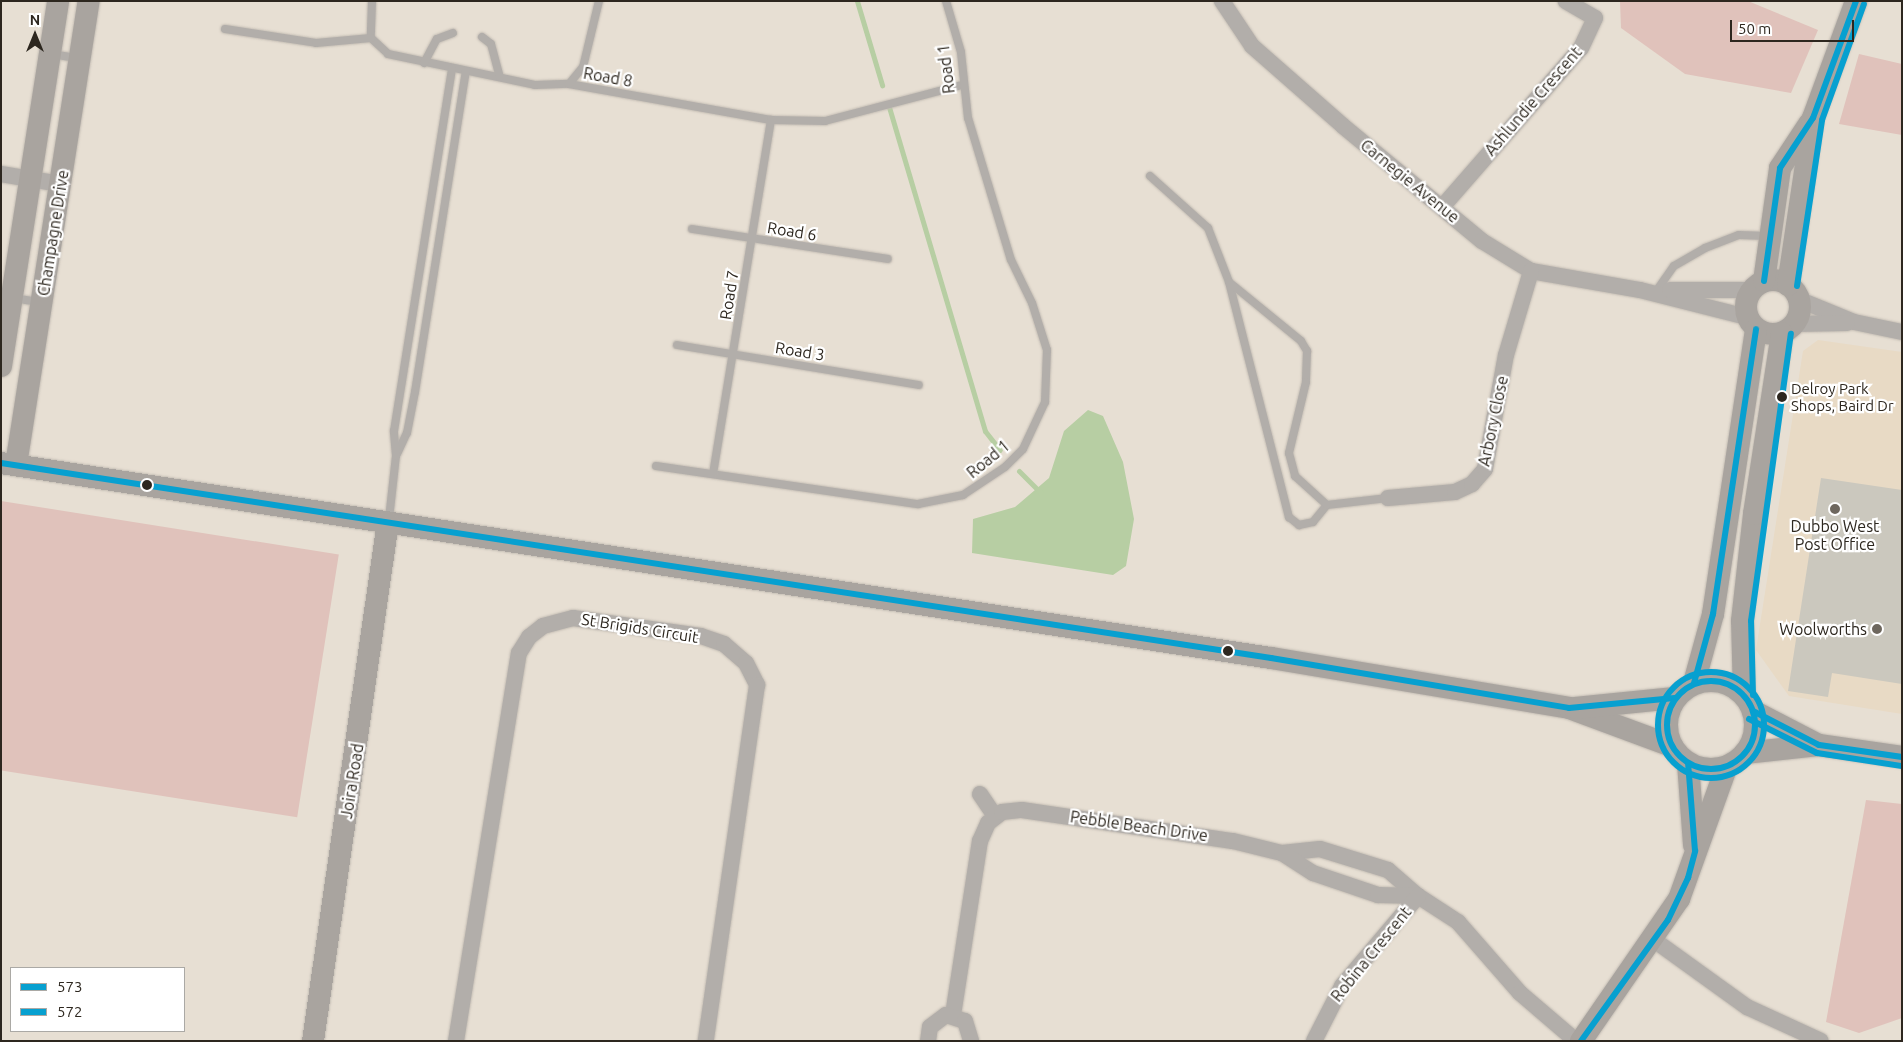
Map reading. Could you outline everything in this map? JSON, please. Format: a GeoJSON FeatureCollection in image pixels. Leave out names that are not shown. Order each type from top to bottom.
{"type":"FeatureCollection","features":[{"type":"Feature","properties":{"kind":"street","name":"Champagne Drive"},"geometry":{"type":"LineString","coordinates":[[1,366],[58,1]]}},
{"type":"Feature","properties":{"kind":"street","name":"Champagne Drive"},"geometry":{"type":"LineString","coordinates":[[9,464],[42,302],[89,1]]}},
{"type":"Feature","properties":{"kind":"street","name":"Carnegie Avenue"},"geometry":{"type":"LineString","coordinates":[[1222,1],[1252,46],[1344,126],[1443,206],[1482,241],[1530,271],[1640,290],[1752,323]]}},
{"type":"Feature","properties":{"kind":"street","name":"Ashlundie Crescent"},"geometry":{"type":"LineString","coordinates":[[1443,206],[1581,48],[1595,18],[1565,1]]}},
{"type":"Feature","properties":{"kind":"street"},"geometry":{"type":"LineString","coordinates":[[1694,684],[1713,614],[1752,323],[1747,299],[1757,286],[1770,236],[1780,168],[1813,118],[1856,1]]}},
{"type":"Feature","properties":{"kind":"street"},"geometry":{"type":"LineString","coordinates":[[1581,1041],[1654,940],[1679,900],[1695,851],[1736,759],[1755,726],[1748,703],[1742,621],[1754,514],[1794,292],[1813,118]]}},
{"type":"Feature","properties":{"kind":"street"},"geometry":{"type":"LineString","coordinates":[[1,174],[60,184]]}},
{"type":"Feature","properties":{"kind":"street","name":"Arbory Close"},"geometry":{"type":"LineString","coordinates":[[1388,498],[1455,492],[1472,484],[1485,469],[1506,355],[1530,271]]}},
{"type":"Feature","properties":{"kind":"street"},"geometry":{"type":"LineString","coordinates":[[1757,286],[1776,280],[1794,292],[1854,322],[1902,332]]}},
{"type":"Feature","properties":{"kind":"street","name":"Carnegie Avenue"},"geometry":{"type":"LineString","coordinates":[[1640,290],[1757,286]]}},
{"type":"Feature","properties":{"kind":"street"},"geometry":{"type":"LineString","coordinates":[[1752,323],[1788,329],[1854,322]]}},
{"type":"Feature","properties":{"kind":"street"},"geometry":{"type":"LineString","coordinates":[[9,464],[1569,708],[1672,746],[1688,763],[1701,768],[1736,759],[1819,745],[1902,757]]}},
{"type":"Feature","properties":{"kind":"street","name":"Joira Road"},"geometry":{"type":"LineString","coordinates":[[313,1041],[388,522]]}},
{"type":"Feature","properties":{"kind":"street","name":"St Brigids Circuit"},"geometry":{"type":"LineString","coordinates":[[456,1041],[519,653],[529,637],[543,626],[573,618],[701,636],[724,644],[746,663],[757,685],[706,1041]]}},
{"type":"Feature","properties":{"kind":"street"},"geometry":{"type":"LineString","coordinates":[[1569,708],[1675,698],[1694,684],[1721,682],[1748,703],[1819,745]]}},
{"type":"Feature","properties":{"kind":"street"},"geometry":{"type":"LineString","coordinates":[[1672,746],[1666,722],[1675,698]]}},
{"type":"Feature","properties":{"kind":"street"},"geometry":{"type":"LineString","coordinates":[[1688,763],[1695,851]]}},
{"type":"Feature","properties":{"kind":"street"},"geometry":{"type":"LineString","coordinates":[[953,1015],[980,841],[995,816],[980,794]]}},
{"type":"Feature","properties":{"kind":"street","name":"Pebble Beach Drive"},"geometry":{"type":"LineString","coordinates":[[995,816],[1022,810],[1196,834],[1282,853],[1320,850],[1388,870],[1418,896],[1458,922],[1520,993],[1576,1041]]}},
{"type":"Feature","properties":{"kind":"street","name":"Pebble Beach Drive"},"geometry":{"type":"LineString","coordinates":[[1282,853],[1313,873],[1378,895],[1418,896]]}},
{"type":"Feature","properties":{"kind":"street","name":"Robina Crescent"},"geometry":{"type":"LineString","coordinates":[[1314,1041],[1342,986],[1418,896]]}},
{"type":"Feature","properties":{"kind":"street"},"geometry":{"type":"LineString","coordinates":[[1654,940],[1747,1008],[1821,1041]]}},
{"type":"Feature","properties":{"kind":"street"},"geometry":{"type":"LineString","coordinates":[[953,1015],[969,1026],[976,1040]]}},
{"type":"Feature","properties":{"kind":"street"},"geometry":{"type":"LineString","coordinates":[[928,1041],[934,1021],[953,1015]]}},
{"type":"Feature","properties":{"kind":"lane"},"geometry":{"type":"LineString","coordinates":[[225,29],[334,44],[371,38],[372,1]]}},
{"type":"Feature","properties":{"kind":"lane"},"geometry":{"type":"LineString","coordinates":[[569,84],[583,67],[599,1]]}},
{"type":"Feature","properties":{"kind":"lane","name":"Road 1"},"geometry":{"type":"LineString","coordinates":[[656,466],[918,504],[963,495],[1005,467],[1022,449],[1044,402],[1047,350],[1038,318],[1008,252],[962,85],[961,52],[946,1]]}},
{"type":"Feature","properties":{"kind":"lane"},"geometry":{"type":"LineString","coordinates":[[424,63],[437,40],[453,33]]}},
{"type":"Feature","properties":{"kind":"lane"},"geometry":{"type":"LineString","coordinates":[[482,37],[491,44],[500,77]]}},
{"type":"Feature","properties":{"kind":"lane","name":"Road 8"},"geometry":{"type":"LineString","coordinates":[[371,38],[388,54],[452,69],[544,86],[569,84],[771,120],[826,121],[962,85]]}},
{"type":"Feature","properties":{"kind":"lane"},"geometry":{"type":"LineString","coordinates":[[49,53],[80,58]]}},
{"type":"Feature","properties":{"kind":"lane"},"geometry":{"type":"LineString","coordinates":[[388,522],[396,456],[394,431],[452,69]]}},
{"type":"Feature","properties":{"kind":"lane"},"geometry":{"type":"LineString","coordinates":[[396,456],[407,433],[415,392],[466,71]]}},
{"type":"Feature","properties":{"kind":"lane","name":"Road 7"},"geometry":{"type":"LineString","coordinates":[[713,474],[771,120]]}},
{"type":"Feature","properties":{"kind":"lane"},"geometry":{"type":"LineString","coordinates":[[1150,176],[1208,228],[1229,282],[1289,517],[1299,525],[1313,522],[1327,505],[1388,498]]}},
{"type":"Feature","properties":{"kind":"lane","name":"Road 6"},"geometry":{"type":"LineString","coordinates":[[692,229],[888,259]]}},
{"type":"Feature","properties":{"kind":"lane"},"geometry":{"type":"LineString","coordinates":[[1657,290],[1674,266],[1705,248],[1739,235],[1770,236]]}},
{"type":"Feature","properties":{"kind":"lane"},"geometry":{"type":"LineString","coordinates":[[1229,282],[1301,341],[1307,351],[1306,382],[1289,453],[1295,476],[1327,505]]}},
{"type":"Feature","properties":{"kind":"lane"},"geometry":{"type":"LineString","coordinates":[[11,298],[42,302]]}},
{"type":"Feature","properties":{"kind":"lane","name":"Road 3"},"geometry":{"type":"LineString","coordinates":[[677,345],[919,385]]}},
{"type":"Feature","properties":{"kind":"lane"},"geometry":{"type":"LineString","coordinates":[[400,389],[415,392]]}},
{"type":"Feature","properties":{"kind":"shaded area"},"geometry":{"type":"Polygon","coordinates":[[[1620,1],[1748,1],[1818,30],[1791,93],[1685,74],[1621,28],[1620,1]]]}},
{"type":"Feature","properties":{"kind":"shaded area"},"geometry":{"type":"Polygon","coordinates":[[[1859,54],[1902,64],[1902,135],[1839,124],[1859,54]]]}},
{"type":"Feature","properties":{"kind":"shaded area"},"geometry":{"type":"Polygon","coordinates":[[[1818,340],[1902,352],[1902,714],[1789,696],[1756,650],[1803,351],[1818,340]]]}},
{"type":"Feature","properties":{"kind":"shaded area"},"geometry":{"type":"Polygon","coordinates":[[[1088,410],[1103,416],[1123,462],[1134,519],[1126,566],[1113,575],[972,553],[973,519],[1015,507],[1049,478],[1064,431],[1088,410]]]}},
{"type":"Feature","properties":{"kind":"shaded area"},"geometry":{"type":"Polygon","coordinates":[[[1,501],[339,555],[297,817],[1,770],[1,501]]]}},
{"type":"Feature","properties":{"kind":"shaded area"},"geometry":{"type":"Polygon","coordinates":[[[1866,800],[1902,804],[1902,1018],[1859,1033],[1826,1022],[1866,800]]]}},
{"type":"Feature","properties":{"kind":"building"},"geometry":{"type":"Polygon","coordinates":[[[1821,478],[1902,490],[1902,684],[1832,673],[1828,697],[1788,691],[1821,478]]]}},
{"type":"Feature","properties":{"kind":"waterway"},"geometry":{"type":"LineString","coordinates":[[857,1],[882,85]]}},
{"type":"Feature","properties":{"kind":"waterway"},"geometry":{"type":"LineString","coordinates":[[889,107],[985,431],[1000,450]]}},
{"type":"Feature","properties":{"kind":"waterway"},"geometry":{"type":"LineString","coordinates":[[1019,471],[1040,492]]}},
{"type":"Feature","properties":{"kind":"transit line","name":"573"},"geometry":{"type":"LineString","coordinates":[[1764,281],[1780,168],[1813,118],[1856,1]]}},
{"type":"Feature","properties":{"kind":"transit line","name":"572"},"geometry":{"type":"LineString","coordinates":[[1797,286],[1822,120],[1864,4]]}},
{"type":"Feature","properties":{"kind":"transit line","name":"573"},"geometry":{"type":"LineString","coordinates":[[1694,683],[1713,614],[1756,329]]}},
{"type":"Feature","properties":{"kind":"transit line","name":"572"},"geometry":{"type":"LineString","coordinates":[[1753,695],[1751,621],[1791,334]]}},
{"type":"Feature","properties":{"kind":"transit line","name":"573"},"geometry":{"type":"LineString","coordinates":[[1,463],[1271,658],[1569,708],[1675,698]]}},
{"type":"Feature","properties":{"kind":"transit line","name":"572"},"geometry":{"type":"LineString","coordinates":[[1711,672],[1731,676],[1748,688],[1760,705],[1764,725],[1760,745],[1748,762],[1731,774],[1711,778],[1691,774],[1674,762],[1662,745],[1658,725],[1662,705],[1674,688],[1691,676],[1711,672]]}},
{"type":"Feature","properties":{"kind":"transit line","name":"573"},"geometry":{"type":"LineString","coordinates":[[1711,681],[1728,684],[1736,688],[1748,700],[1752,708],[1755,725],[1752,742],[1748,750],[1736,762],[1728,766],[1711,769],[1694,766],[1686,762],[1674,750],[1670,742],[1667,725],[1670,708],[1674,700],[1686,688],[1694,684],[1711,681]]}},
{"type":"Feature","properties":{"kind":"transit line","name":"573"},"geometry":{"type":"LineString","coordinates":[[1753,711],[1819,745],[1902,757]]}},
{"type":"Feature","properties":{"kind":"transit line","name":"572"},"geometry":{"type":"LineString","coordinates":[[1749,719],[1817,753],[1901,766]]}},
{"type":"Feature","properties":{"kind":"transit line","name":"573"},"geometry":{"type":"LineString","coordinates":[[1581,1041],[1668,920],[1688,878],[1695,851],[1688,763]]}},
{"type":"Feature","properties":{"kind":"place","name":"Delroy Park Shops, Baird Dr"},"geometry":{"type":"Point","coordinates":[1782,397]}},
{"type":"Feature","properties":{"kind":"place","name":"Dubbo West Post Office"},"geometry":{"type":"Point","coordinates":[1835,509]}},
{"type":"Feature","properties":{"kind":"place","name":"Woolworths"},"geometry":{"type":"Point","coordinates":[1877,629]}}]}
